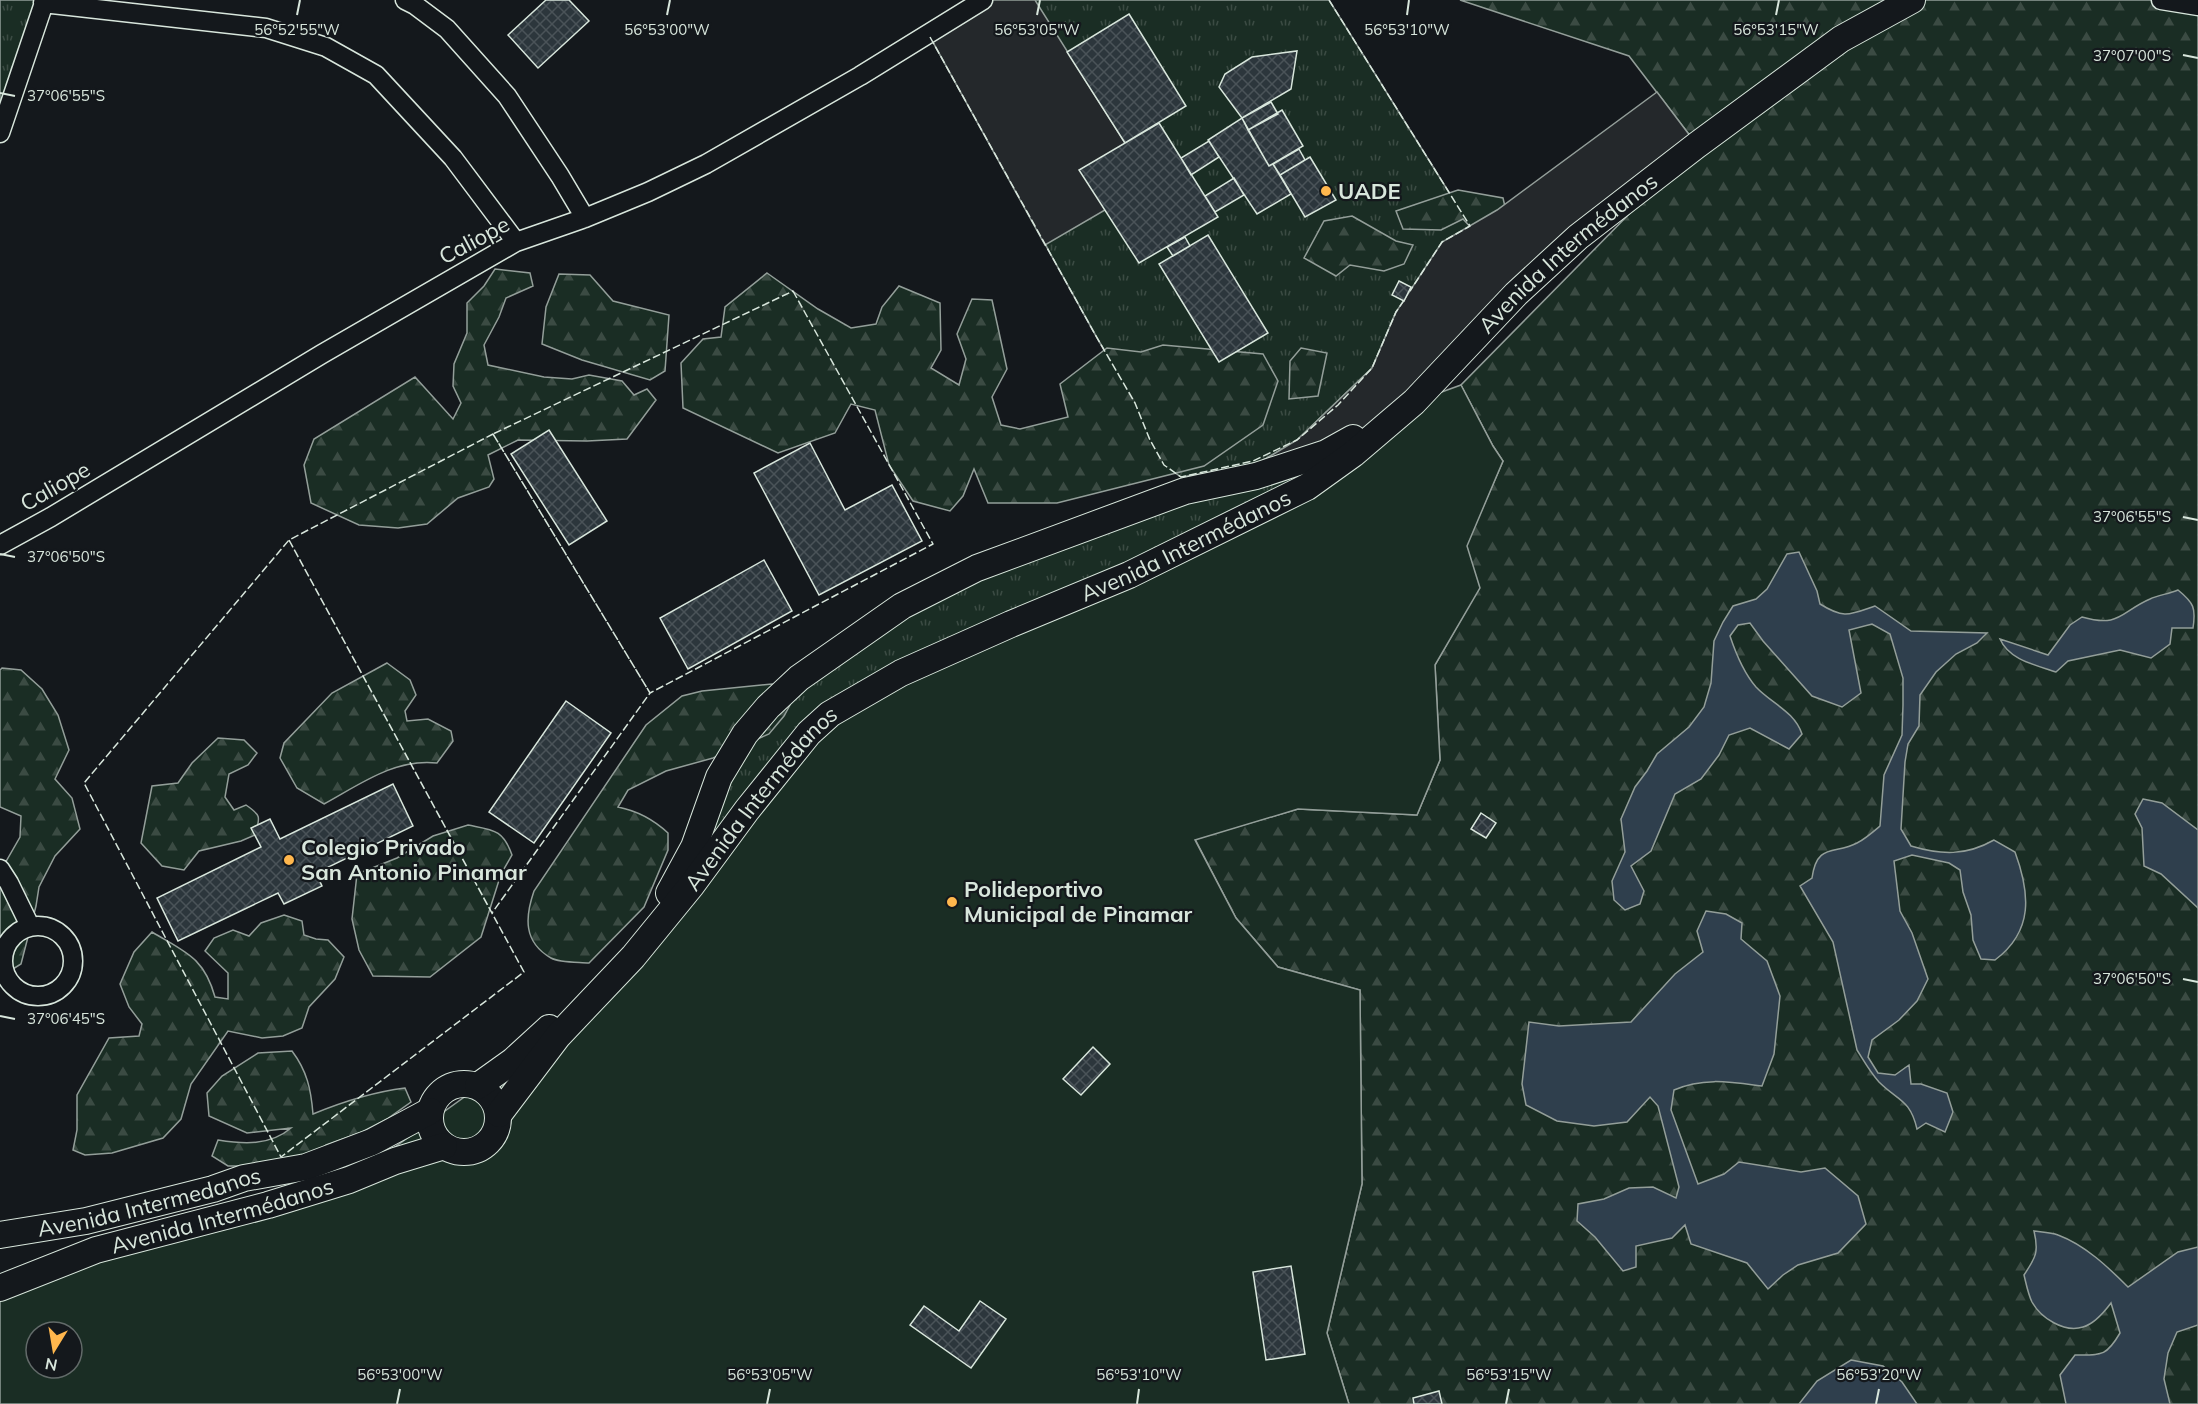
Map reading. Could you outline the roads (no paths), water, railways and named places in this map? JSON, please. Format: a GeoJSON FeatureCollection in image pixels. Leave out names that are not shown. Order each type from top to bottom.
{"type":"FeatureCollection","features":[{"type":"Feature","properties":{"kind":"main road","name":"Avenida Intermédanos"},"geometry":{"type":"LineString","coordinates":[[478,1086],[513,1061],[549,1028],[624,950],[659,909],[679,878],[694,847],[719,777],[745,734],[768,707],[800,678],[902,606],[977,568],[1185,491],[1257,476],[1326,453],[1346,443],[1410,397],[1511,289],[1578,227],[1863,10],[1873,0]]}},
{"type":"Feature","properties":{"kind":"main road","name":"Avenida Intermédanos"},"geometry":{"type":"LineString","coordinates":[[499,1114],[558,1036],[633,957],[691,886],[808,733],[830,714],[901,673],[1129,575],[1307,487],[1353,454],[1414,402],[1516,294],[1578,237],[1697,145],[1841,39],[1912,0]]}},
{"type":"Feature","properties":{"kind":"main road"},"geometry":{"type":"LineString","coordinates":[[466,1084],[478,1086],[492,1097],[499,1114],[497,1129],[489,1142],[479,1149],[467,1152],[455,1151],[444,1146],[435,1137],[430,1125],[430,1111],[434,1101],[448,1088],[466,1084]]}},
{"type":"Feature","properties":{"kind":"main road","name":"Avenida Intermedanos"},"geometry":{"type":"LineString","coordinates":[[0,1235],[86,1221],[213,1189],[244,1178],[306,1167],[372,1142],[430,1111]]}},
{"type":"Feature","properties":{"kind":"main road","name":"Avenida Intermédanos"},"geometry":{"type":"LineString","coordinates":[[0,1288],[96,1250],[268,1205],[349,1180],[394,1161],[444,1146]]}},
{"type":"Feature","properties":{"kind":"street","name":"Caliope"},"geometry":{"type":"LineString","coordinates":[[0,545],[516,242],[585,218],[648,192],[706,164],[860,76],[983,0]]}},
{"type":"Feature","properties":{"kind":"street"},"geometry":{"type":"LineString","coordinates":[[2161,0],[2198,6]]}},
{"type":"Feature","properties":{"kind":"street"},"geometry":{"type":"LineString","coordinates":[[1,128],[44,2],[266,28],[326,47],[376,75],[453,158],[516,242]]}},
{"type":"Feature","properties":{"kind":"street"},"geometry":{"type":"LineString","coordinates":[[414,2],[447,28],[507,96],[585,218]]}},
{"type":"Feature","properties":{"kind":"street"},"geometry":{"type":"LineString","coordinates":[[0,869],[30,926]]}},
{"type":"Feature","properties":{"kind":"street"},"geometry":{"type":"LineString","coordinates":[[30,926],[52,929],[62,935],[73,955],[70,978],[62,987],[41,996],[30,995],[19,990],[10,982],[3,961],[5,950],[11,940],[30,926]]}},
{"type":"Feature","properties":{"kind":"street"},"geometry":{"type":"LineString","coordinates":[[0,994],[19,990]]}},
{"type":"Feature","properties":{"kind":"water"},"geometry":{"type":"Polygon","coordinates":[[[1799,552],[1817,591],[1820,604],[1835,612],[1847,614],[1875,606],[1911,631],[1987,633],[1977,643],[1956,654],[1936,672],[1920,695],[1919,726],[1908,744],[1905,762],[1901,829],[1911,846],[1922,849],[1943,852],[1963,851],[1994,840],[2015,852],[2026,897],[2022,924],[2017,937],[2008,949],[1995,960],[1981,959],[1973,940],[1971,915],[1963,892],[1960,870],[1949,863],[1912,855],[1894,861],[1900,911],[1912,933],[1928,979],[1917,1001],[1899,1020],[1872,1040],[1868,1057],[1878,1073],[1895,1075],[1909,1065],[1911,1084],[1921,1084],[1947,1093],[1953,1112],[1945,1132],[1926,1123],[1917,1129],[1907,1106],[1879,1082],[1857,1050],[1833,942],[1800,886],[1812,878],[1814,867],[1823,854],[1857,843],[1880,826],[1884,775],[1902,735],[1903,678],[1890,634],[1872,624],[1849,630],[1861,693],[1842,707],[1812,696],[1750,623],[1738,625],[1730,636],[1737,656],[1751,681],[1794,719],[1802,734],[1789,749],[1750,728],[1729,735],[1719,755],[1701,779],[1675,794],[1651,851],[1631,866],[1644,891],[1640,904],[1625,910],[1614,900],[1612,881],[1625,852],[1621,819],[1635,787],[1657,754],[1689,727],[1704,707],[1711,683],[1714,641],[1733,606],[1756,599],[1767,589],[1787,554],[1799,552]]]}},
{"type":"Feature","properties":{"kind":"water"},"geometry":{"type":"Polygon","coordinates":[[[2178,590],[2193,606],[2193,628],[2172,628],[2170,644],[2151,658],[2120,650],[2068,661],[2056,672],[2016,657],[2000,639],[2048,655],[2070,625],[2082,617],[2112,620],[2150,599],[2178,590]]]}},
{"type":"Feature","properties":{"kind":"water"},"geometry":{"type":"Polygon","coordinates":[[[2143,799],[2162,803],[2198,830],[2198,908],[2161,874],[2144,866],[2142,828],[2135,814],[2143,799]]]}},
{"type":"Feature","properties":{"kind":"water"},"geometry":{"type":"Polygon","coordinates":[[[1706,911],[1726,914],[1742,923],[1741,939],[1767,961],[1780,996],[1774,1054],[1762,1086],[1706,1082],[1674,1090],[1671,1110],[1698,1184],[1724,1174],[1739,1162],[1801,1172],[1825,1168],[1858,1196],[1866,1224],[1838,1253],[1798,1265],[1768,1289],[1747,1263],[1691,1244],[1685,1225],[1672,1238],[1636,1246],[1636,1267],[1623,1271],[1595,1237],[1577,1221],[1578,1204],[1604,1199],[1629,1188],[1653,1187],[1676,1198],[1679,1187],[1658,1106],[1650,1097],[1627,1122],[1594,1126],[1557,1121],[1526,1105],[1522,1084],[1529,1022],[1559,1026],[1631,1022],[1675,974],[1703,952],[1697,931],[1706,911]]]}},
{"type":"Feature","properties":{"kind":"water"},"geometry":{"type":"Polygon","coordinates":[[[2034,1231],[2055,1234],[2068,1239],[2104,1264],[2128,1287],[2178,1252],[2198,1247],[2198,1325],[2177,1332],[2168,1353],[2164,1379],[2170,1404],[2066,1404],[2060,1375],[2075,1355],[2102,1353],[2111,1347],[2120,1333],[2111,1303],[2091,1323],[2083,1327],[2061,1326],[2041,1314],[2029,1296],[2024,1275],[2035,1254],[2034,1231]]]}},
{"type":"Feature","properties":{"kind":"water"},"geometry":{"type":"Polygon","coordinates":[[[1851,1360],[1883,1366],[1902,1382],[1917,1404],[1799,1404],[1817,1381],[1851,1360]]]}},
{"type":"Feature","properties":{"kind":"place","name":"UADE"},"geometry":{"type":"Point","coordinates":[1326,191]}},
{"type":"Feature","properties":{"kind":"place","name":"Colegio Privado San Antonio Pinamar"},"geometry":{"type":"Point","coordinates":[289,860]}},
{"type":"Feature","properties":{"kind":"place","name":"Polideportivo Municipal de Pinamar"},"geometry":{"type":"Point","coordinates":[952,902]}}]}
